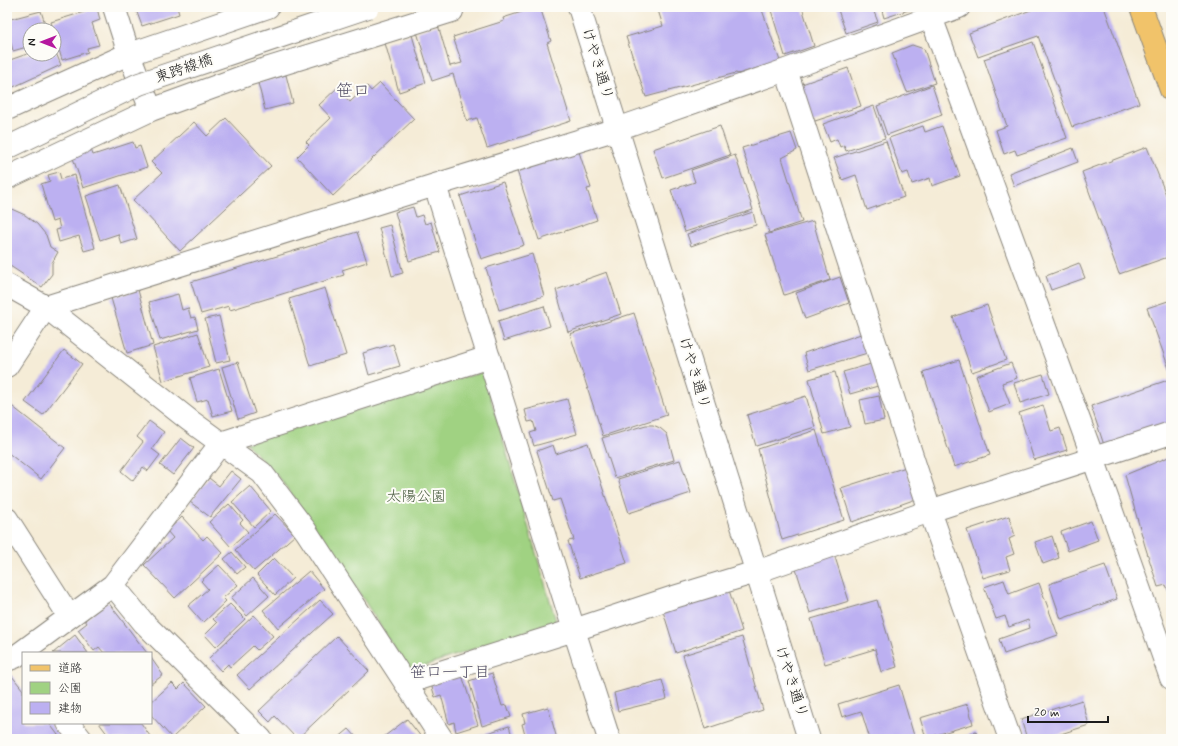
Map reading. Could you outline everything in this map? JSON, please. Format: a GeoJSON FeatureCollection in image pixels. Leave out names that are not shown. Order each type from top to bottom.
{"type":"FeatureCollection","features":[{"type":"Feature","properties":{"kind":"main road"},"geometry":{"type":"LineString","coordinates":[[1141,7],[1171,90]]}},
{"type":"Feature","properties":{"kind":"street"},"geometry":{"type":"LineString","coordinates":[[114,7],[129,54],[151,110]]}},
{"type":"Feature","properties":{"kind":"street"},"geometry":{"type":"LineString","coordinates":[[7,109],[129,54],[268,7]]}},
{"type":"Feature","properties":{"kind":"street","name":"東跨線橋"},"geometry":{"type":"LineString","coordinates":[[7,148],[139,84],[368,7]]}},
{"type":"Feature","properties":{"kind":"street"},"geometry":{"type":"LineString","coordinates":[[7,178],[151,110],[250,74],[452,11],[453,7]]}},
{"type":"Feature","properties":{"kind":"street","name":"けやき通り"},"geometry":{"type":"LineString","coordinates":[[579,7],[809,739]]}},
{"type":"Feature","properties":{"kind":"street"},"geometry":{"type":"LineString","coordinates":[[7,366],[46,307],[617,129],[786,70],[959,7]]}},
{"type":"Feature","properties":{"kind":"street"},"geometry":{"type":"LineString","coordinates":[[931,17],[1093,458],[1171,678]]}},
{"type":"Feature","properties":{"kind":"street"},"geometry":{"type":"LineString","coordinates":[[786,70],[930,511],[1010,739]]}},
{"type":"Feature","properties":{"kind":"street"},"geometry":{"type":"LineString","coordinates":[[435,185],[609,739]]}},
{"type":"Feature","properties":{"kind":"street"},"geometry":{"type":"LineString","coordinates":[[7,285],[46,307],[189,420],[262,473],[306,531],[442,739]]}},
{"type":"Feature","properties":{"kind":"street"},"geometry":{"type":"LineString","coordinates":[[27,652],[69,616],[113,585],[221,443],[489,357]]}},
{"type":"Feature","properties":{"kind":"street"},"geometry":{"type":"LineString","coordinates":[[406,683],[756,572],[930,511],[1171,433]]}},
{"type":"Feature","properties":{"kind":"street"},"geometry":{"type":"LineString","coordinates":[[7,519],[69,616]]}},
{"type":"Feature","properties":{"kind":"street"},"geometry":{"type":"LineString","coordinates":[[113,585],[144,623],[261,739]]}},
{"type":"Feature","properties":{"kind":"street"},"geometry":{"type":"LineString","coordinates":[[69,724],[81,739]]}},
{"type":"Feature","properties":{"kind":"green space","name":"太陽公園"},"geometry":{"type":"Polygon","coordinates":[[[483,372],[556,621],[409,671],[360,594],[282,481],[246,443],[483,372]]]}},
{"type":"Feature","properties":{"kind":"building"},"geometry":{"type":"Polygon","coordinates":[[[135,7],[177,7],[179,14],[142,26],[135,7]]]}},
{"type":"Feature","properties":{"kind":"building"},"geometry":{"type":"Polygon","coordinates":[[[540,7],[551,41],[547,43],[571,121],[487,148],[477,118],[467,121],[453,74],[432,81],[417,32],[438,25],[450,66],[462,63],[453,37],[504,21],[503,18],[540,7]]]}},
{"type":"Feature","properties":{"kind":"building"},"geometry":{"type":"Polygon","coordinates":[[[657,7],[761,7],[780,61],[738,74],[736,73],[646,97],[626,37],[663,26],[657,7]]]}},
{"type":"Feature","properties":{"kind":"building"},"geometry":{"type":"Polygon","coordinates":[[[770,7],[802,7],[814,46],[785,56],[770,7]]]}},
{"type":"Feature","properties":{"kind":"building"},"geometry":{"type":"Polygon","coordinates":[[[837,7],[872,7],[878,22],[846,33],[837,7]]]}},
{"type":"Feature","properties":{"kind":"building"},"geometry":{"type":"Polygon","coordinates":[[[881,7],[918,7],[884,18],[881,7]]]}},
{"type":"Feature","properties":{"kind":"building"},"geometry":{"type":"Polygon","coordinates":[[[1039,7],[1104,7],[1139,103],[1072,127],[1038,36],[978,57],[969,33],[1039,7]]]}},
{"type":"Feature","properties":{"kind":"building"},"geometry":{"type":"Polygon","coordinates":[[[97,8],[100,20],[92,23],[99,45],[87,48],[88,52],[62,60],[62,22],[51,22],[97,8]]]}},
{"type":"Feature","properties":{"kind":"building"},"geometry":{"type":"Polygon","coordinates":[[[41,11],[44,22],[22,22],[22,48],[13,51],[7,28],[7,20],[41,11]]]}},
{"type":"Feature","properties":{"kind":"building"},"geometry":{"type":"Polygon","coordinates":[[[412,35],[426,83],[399,92],[385,43],[412,35]]]}},
{"type":"Feature","properties":{"kind":"building"},"geometry":{"type":"Polygon","coordinates":[[[1033,42],[1067,138],[1017,155],[1015,150],[1004,154],[996,130],[1007,126],[984,59],[1033,42]]]}},
{"type":"Feature","properties":{"kind":"building"},"geometry":{"type":"Polygon","coordinates":[[[912,45],[924,49],[935,83],[907,92],[892,53],[912,45]]]}},
{"type":"Feature","properties":{"kind":"building"},"geometry":{"type":"Polygon","coordinates":[[[22,56],[22,62],[60,62],[61,65],[7,90],[7,61],[22,56]]]}},
{"type":"Feature","properties":{"kind":"building"},"geometry":{"type":"Polygon","coordinates":[[[848,68],[861,106],[812,122],[799,85],[848,68]]]}},
{"type":"Feature","properties":{"kind":"building"},"geometry":{"type":"Polygon","coordinates":[[[286,75],[293,103],[265,110],[258,83],[286,75]]]}},
{"type":"Feature","properties":{"kind":"building"},"geometry":{"type":"Polygon","coordinates":[[[380,83],[414,119],[333,196],[297,157],[309,145],[306,142],[331,118],[319,105],[337,88],[350,102],[367,86],[371,91],[380,83]]]}},
{"type":"Feature","properties":{"kind":"building"},"geometry":{"type":"Polygon","coordinates":[[[932,85],[942,115],[887,135],[877,106],[932,85]]]}},
{"type":"Feature","properties":{"kind":"building"},"geometry":{"type":"Polygon","coordinates":[[[874,106],[885,138],[846,151],[844,145],[840,147],[837,139],[830,142],[823,124],[874,106]]]}},
{"type":"Feature","properties":{"kind":"building"},"geometry":{"type":"Polygon","coordinates":[[[226,118],[271,166],[180,251],[133,200],[162,173],[151,162],[194,122],[207,136],[226,118]]]}},
{"type":"Feature","properties":{"kind":"building"},"geometry":{"type":"Polygon","coordinates":[[[720,126],[730,155],[663,178],[653,149],[720,126]]]}},
{"type":"Feature","properties":{"kind":"building"},"geometry":{"type":"Polygon","coordinates":[[[923,126],[925,132],[942,126],[960,176],[932,186],[930,178],[912,184],[908,172],[902,174],[889,138],[923,126]]]}},
{"type":"Feature","properties":{"kind":"building"},"geometry":{"type":"Polygon","coordinates":[[[791,133],[797,150],[782,158],[802,222],[769,233],[742,148],[791,133]]]}},
{"type":"Feature","properties":{"kind":"building"},"geometry":{"type":"Polygon","coordinates":[[[886,141],[904,197],[867,210],[856,175],[842,180],[834,158],[886,141]]]}},
{"type":"Feature","properties":{"kind":"building"},"geometry":{"type":"Polygon","coordinates":[[[133,142],[135,148],[140,146],[147,167],[83,188],[72,155],[91,149],[93,155],[133,142]]]}},
{"type":"Feature","properties":{"kind":"building"},"geometry":{"type":"Polygon","coordinates":[[[1147,147],[1171,207],[1171,256],[1119,274],[1082,172],[1147,147]]]}},
{"type":"Feature","properties":{"kind":"building"},"geometry":{"type":"Polygon","coordinates":[[[1073,148],[1078,162],[1014,186],[1009,173],[1073,148]]]}},
{"type":"Feature","properties":{"kind":"building"},"geometry":{"type":"Polygon","coordinates":[[[578,149],[591,188],[587,189],[597,220],[539,240],[517,171],[578,149]]]}},
{"type":"Feature","properties":{"kind":"building"},"geometry":{"type":"Polygon","coordinates":[[[735,155],[753,210],[685,232],[671,190],[695,182],[691,170],[735,155]]]}},
{"type":"Feature","properties":{"kind":"building"},"geometry":{"type":"Polygon","coordinates":[[[59,172],[61,179],[75,175],[95,248],[84,251],[79,236],[59,242],[56,230],[60,229],[58,220],[52,222],[41,184],[50,181],[48,175],[59,172]]]}},
{"type":"Feature","properties":{"kind":"building"},"geometry":{"type":"Polygon","coordinates":[[[503,182],[524,245],[481,259],[460,196],[503,182]]]}},
{"type":"Feature","properties":{"kind":"building"},"geometry":{"type":"Polygon","coordinates":[[[120,185],[137,239],[121,244],[118,234],[100,240],[86,196],[120,185]]]}},
{"type":"Feature","properties":{"kind":"building"},"geometry":{"type":"Polygon","coordinates":[[[7,207],[25,215],[37,224],[46,235],[50,247],[58,252],[52,263],[52,274],[42,287],[7,264],[7,207]]]}},
{"type":"Feature","properties":{"kind":"building"},"geometry":{"type":"Polygon","coordinates":[[[413,207],[416,217],[422,215],[425,224],[431,222],[440,252],[409,261],[395,212],[413,207]]]}},
{"type":"Feature","properties":{"kind":"building"},"geometry":{"type":"Polygon","coordinates":[[[753,212],[756,225],[691,246],[687,234],[753,212]]]}},
{"type":"Feature","properties":{"kind":"building"},"geometry":{"type":"Polygon","coordinates":[[[813,221],[830,280],[784,295],[765,235],[813,221]]]}},
{"type":"Feature","properties":{"kind":"building"},"geometry":{"type":"Polygon","coordinates":[[[390,225],[403,273],[392,276],[379,228],[390,225]]]}},
{"type":"Feature","properties":{"kind":"building"},"geometry":{"type":"Polygon","coordinates":[[[357,232],[367,262],[342,270],[344,275],[230,310],[229,306],[201,314],[191,282],[357,232]]]}},
{"type":"Feature","properties":{"kind":"building"},"geometry":{"type":"Polygon","coordinates":[[[532,254],[544,296],[499,310],[486,268],[532,254]]]}},
{"type":"Feature","properties":{"kind":"building"},"geometry":{"type":"Polygon","coordinates":[[[1079,263],[1085,278],[1051,290],[1046,276],[1079,263]]]}},
{"type":"Feature","properties":{"kind":"building"},"geometry":{"type":"Polygon","coordinates":[[[607,272],[621,314],[568,332],[556,290],[607,272]]]}},
{"type":"Feature","properties":{"kind":"building"},"geometry":{"type":"Polygon","coordinates":[[[840,277],[849,303],[805,319],[796,293],[840,277]]]}},
{"type":"Feature","properties":{"kind":"building"},"geometry":{"type":"Polygon","coordinates":[[[325,288],[346,355],[310,366],[289,299],[325,288]]]}},
{"type":"Feature","properties":{"kind":"building"},"geometry":{"type":"Polygon","coordinates":[[[138,290],[153,345],[127,353],[111,298],[138,290]]]}},
{"type":"Feature","properties":{"kind":"building"},"geometry":{"type":"Polygon","coordinates":[[[178,294],[182,310],[188,308],[191,318],[195,317],[198,329],[160,340],[149,302],[178,294]]]}},
{"type":"Feature","properties":{"kind":"building"},"geometry":{"type":"Polygon","coordinates":[[[1171,300],[1171,374],[1147,308],[1171,300]]]}},
{"type":"Feature","properties":{"kind":"building"},"geometry":{"type":"Polygon","coordinates":[[[987,305],[1006,360],[972,372],[953,317],[987,305]]]}},
{"type":"Feature","properties":{"kind":"building"},"geometry":{"type":"Polygon","coordinates":[[[544,306],[550,326],[504,341],[498,321],[544,306]]]}},
{"type":"Feature","properties":{"kind":"building"},"geometry":{"type":"Polygon","coordinates":[[[634,313],[667,415],[603,436],[570,334],[634,313]]]}},
{"type":"Feature","properties":{"kind":"building"},"geometry":{"type":"Polygon","coordinates":[[[219,316],[230,360],[216,363],[205,319],[219,316]]]}},
{"type":"Feature","properties":{"kind":"building"},"geometry":{"type":"Polygon","coordinates":[[[198,333],[209,367],[163,381],[153,347],[198,333]]]}},
{"type":"Feature","properties":{"kind":"building"},"geometry":{"type":"Polygon","coordinates":[[[864,333],[871,352],[809,370],[804,353],[864,333]]]}},
{"type":"Feature","properties":{"kind":"building"},"geometry":{"type":"Polygon","coordinates":[[[393,344],[400,366],[369,375],[363,353],[393,344]]]}},
{"type":"Feature","properties":{"kind":"building"},"geometry":{"type":"Polygon","coordinates":[[[64,350],[82,364],[43,415],[25,402],[64,350]]]}},
{"type":"Feature","properties":{"kind":"building"},"geometry":{"type":"Polygon","coordinates":[[[959,360],[990,455],[954,467],[923,372],[959,360]]]}},
{"type":"Feature","properties":{"kind":"building"},"geometry":{"type":"Polygon","coordinates":[[[238,362],[255,413],[238,419],[222,367],[238,362]]]}},
{"type":"Feature","properties":{"kind":"building"},"geometry":{"type":"Polygon","coordinates":[[[1011,363],[1017,378],[1002,383],[1010,404],[989,412],[976,376],[1011,363]]]}},
{"type":"Feature","properties":{"kind":"building"},"geometry":{"type":"Polygon","coordinates":[[[871,364],[878,386],[850,394],[843,372],[871,364]]]}},
{"type":"Feature","properties":{"kind":"building"},"geometry":{"type":"Polygon","coordinates":[[[219,369],[232,411],[213,416],[208,399],[197,402],[190,378],[219,369]]]}},
{"type":"Feature","properties":{"kind":"building"},"geometry":{"type":"Polygon","coordinates":[[[835,372],[850,427],[824,434],[809,379],[835,372]]]}},
{"type":"Feature","properties":{"kind":"building"},"geometry":{"type":"Polygon","coordinates":[[[1043,374],[1049,394],[1020,403],[1014,383],[1043,374]]]}},
{"type":"Feature","properties":{"kind":"building"},"geometry":{"type":"Polygon","coordinates":[[[1171,379],[1171,425],[1105,448],[1091,406],[1171,379]]]}},
{"type":"Feature","properties":{"kind":"building"},"geometry":{"type":"Polygon","coordinates":[[[806,396],[815,427],[756,446],[747,415],[806,396]]]}},
{"type":"Feature","properties":{"kind":"building"},"geometry":{"type":"Polygon","coordinates":[[[879,396],[884,420],[865,424],[860,400],[879,396]]]}},
{"type":"Feature","properties":{"kind":"building"},"geometry":{"type":"Polygon","coordinates":[[[567,399],[577,434],[534,446],[530,433],[536,431],[533,421],[528,422],[525,410],[567,399]]]}},
{"type":"Feature","properties":{"kind":"building"},"geometry":{"type":"Polygon","coordinates":[[[8,403],[65,448],[41,479],[7,452],[8,403]]]}},
{"type":"Feature","properties":{"kind":"building"},"geometry":{"type":"Polygon","coordinates":[[[1043,405],[1051,431],[1060,428],[1067,450],[1034,460],[1019,413],[1043,405]]]}},
{"type":"Feature","properties":{"kind":"building"},"geometry":{"type":"Polygon","coordinates":[[[149,421],[164,432],[152,449],[160,455],[148,471],[143,467],[133,481],[121,471],[143,442],[137,437],[149,421]]]}},
{"type":"Feature","properties":{"kind":"building"},"geometry":{"type":"Polygon","coordinates":[[[646,425],[653,425],[660,428],[667,434],[674,460],[615,478],[602,438],[646,425]]]}},
{"type":"Feature","properties":{"kind":"building"},"geometry":{"type":"Polygon","coordinates":[[[816,430],[844,520],[782,540],[758,449],[816,430]]]}},
{"type":"Feature","properties":{"kind":"building"},"geometry":{"type":"Polygon","coordinates":[[[181,438],[194,448],[173,475],[160,465],[181,438]]]}},
{"type":"Feature","properties":{"kind":"building"},"geometry":{"type":"Polygon","coordinates":[[[588,443],[627,563],[580,578],[568,541],[574,540],[560,499],[553,501],[537,451],[553,445],[556,454],[588,443]]]}},
{"type":"Feature","properties":{"kind":"building"},"geometry":{"type":"Polygon","coordinates":[[[1171,456],[1171,597],[1166,585],[1158,587],[1125,475],[1171,456]]]}},
{"type":"Feature","properties":{"kind":"building"},"geometry":{"type":"Polygon","coordinates":[[[680,460],[691,493],[629,513],[618,479],[680,460]]]}},
{"type":"Feature","properties":{"kind":"building"},"geometry":{"type":"Polygon","coordinates":[[[906,467],[916,499],[852,522],[841,488],[906,467]]]}},
{"type":"Feature","properties":{"kind":"building"},"geometry":{"type":"Polygon","coordinates":[[[231,471],[241,479],[210,517],[190,502],[209,478],[219,486],[231,471]]]}},
{"type":"Feature","properties":{"kind":"building"},"geometry":{"type":"Polygon","coordinates":[[[250,486],[271,511],[254,527],[232,502],[250,486]]]}},
{"type":"Feature","properties":{"kind":"building"},"geometry":{"type":"Polygon","coordinates":[[[229,504],[243,520],[240,523],[248,532],[231,547],[209,522],[229,504]]]}},
{"type":"Feature","properties":{"kind":"building"},"geometry":{"type":"Polygon","coordinates":[[[275,514],[295,535],[254,571],[235,550],[275,514]]]}},
{"type":"Feature","properties":{"kind":"building"},"geometry":{"type":"Polygon","coordinates":[[[1009,516],[1015,536],[1009,539],[1014,554],[1006,557],[1010,570],[983,578],[967,530],[1009,516]]]}},
{"type":"Feature","properties":{"kind":"building"},"geometry":{"type":"Polygon","coordinates":[[[182,517],[203,540],[207,536],[223,553],[175,598],[144,565],[173,538],[167,531],[182,517]]]}},
{"type":"Feature","properties":{"kind":"building"},"geometry":{"type":"Polygon","coordinates":[[[1091,521],[1098,540],[1068,551],[1061,532],[1091,521]]]}},
{"type":"Feature","properties":{"kind":"building"},"geometry":{"type":"Polygon","coordinates":[[[1052,536],[1059,558],[1043,564],[1035,542],[1052,536]]]}},
{"type":"Feature","properties":{"kind":"building"},"geometry":{"type":"Polygon","coordinates":[[[232,552],[245,567],[237,574],[224,559],[232,552]]]}},
{"type":"Feature","properties":{"kind":"building"},"geometry":{"type":"Polygon","coordinates":[[[834,554],[849,601],[810,613],[795,566],[834,554]]]}},
{"type":"Feature","properties":{"kind":"building"},"geometry":{"type":"Polygon","coordinates":[[[274,558],[293,578],[275,595],[257,575],[274,558]]]}},
{"type":"Feature","properties":{"kind":"building"},"geometry":{"type":"Polygon","coordinates":[[[219,565],[238,585],[223,598],[226,601],[203,623],[188,606],[208,589],[201,581],[219,565]]]}},
{"type":"Feature","properties":{"kind":"building"},"geometry":{"type":"Polygon","coordinates":[[[1105,565],[1117,599],[1061,619],[1049,584],[1105,565]]]}},
{"type":"Feature","properties":{"kind":"building"},"geometry":{"type":"Polygon","coordinates":[[[309,571],[324,589],[278,628],[263,610],[309,571]]]}},
{"type":"Feature","properties":{"kind":"building"},"geometry":{"type":"Polygon","coordinates":[[[253,578],[269,596],[247,616],[231,598],[253,578]]]}},
{"type":"Feature","properties":{"kind":"building"},"geometry":{"type":"Polygon","coordinates":[[[1004,580],[1009,594],[1039,583],[1058,635],[1004,654],[999,639],[1030,628],[1028,620],[1009,627],[1005,616],[996,619],[984,587],[1004,580]]]}},
{"type":"Feature","properties":{"kind":"building"},"geometry":{"type":"Polygon","coordinates":[[[728,587],[742,631],[676,653],[662,608],[728,587]]]}},
{"type":"Feature","properties":{"kind":"building"},"geometry":{"type":"Polygon","coordinates":[[[320,600],[333,614],[250,689],[237,675],[320,600]]]}},
{"type":"Feature","properties":{"kind":"building"},"geometry":{"type":"Polygon","coordinates":[[[877,600],[897,667],[881,672],[875,649],[825,664],[811,619],[877,600]]]}},
{"type":"Feature","properties":{"kind":"building"},"geometry":{"type":"Polygon","coordinates":[[[108,602],[146,652],[103,652],[99,647],[94,651],[78,630],[87,623],[85,620],[108,602]]]}},
{"type":"Feature","properties":{"kind":"building"},"geometry":{"type":"Polygon","coordinates":[[[230,604],[245,619],[216,647],[205,635],[217,623],[213,619],[230,604]]]}},
{"type":"Feature","properties":{"kind":"building"},"geometry":{"type":"Polygon","coordinates":[[[254,615],[273,636],[257,650],[253,646],[230,667],[228,664],[221,671],[209,658],[254,615]]]}},
{"type":"Feature","properties":{"kind":"building"},"geometry":{"type":"Polygon","coordinates":[[[75,635],[87,652],[54,652],[75,635]]]}},
{"type":"Feature","properties":{"kind":"building"},"geometry":{"type":"Polygon","coordinates":[[[337,636],[369,671],[297,739],[275,716],[270,722],[259,711],[337,636]]]}},
{"type":"Feature","properties":{"kind":"building"},"geometry":{"type":"Polygon","coordinates":[[[742,637],[763,710],[705,729],[683,655],[742,637]]]}},
{"type":"Feature","properties":{"kind":"building"},"geometry":{"type":"Polygon","coordinates":[[[152,659],[163,675],[152,683],[152,659]]]}},
{"type":"Feature","properties":{"kind":"building"},"geometry":{"type":"Polygon","coordinates":[[[8,671],[22,689],[22,724],[50,724],[61,739],[13,739],[7,731],[8,671]]]}},
{"type":"Feature","properties":{"kind":"building"},"geometry":{"type":"Polygon","coordinates":[[[492,673],[502,706],[507,705],[511,717],[482,726],[469,681],[492,673]]]}},
{"type":"Feature","properties":{"kind":"building"},"geometry":{"type":"Polygon","coordinates":[[[462,675],[478,725],[456,732],[454,722],[449,724],[441,695],[435,697],[431,684],[462,675]]]}},
{"type":"Feature","properties":{"kind":"building"},"geometry":{"type":"Polygon","coordinates":[[[662,680],[667,699],[618,711],[614,693],[662,680]]]}},
{"type":"Feature","properties":{"kind":"building"},"geometry":{"type":"Polygon","coordinates":[[[172,683],[178,689],[184,683],[206,706],[172,738],[152,716],[152,701],[172,683]]]}},
{"type":"Feature","properties":{"kind":"building"},"geometry":{"type":"Polygon","coordinates":[[[899,685],[915,739],[870,739],[861,711],[842,717],[838,704],[899,685]]]}},
{"type":"Feature","properties":{"kind":"building"},"geometry":{"type":"Polygon","coordinates":[[[1082,700],[1089,725],[1045,739],[1027,739],[1021,719],[1082,700]]]}},
{"type":"Feature","properties":{"kind":"building"},"geometry":{"type":"Polygon","coordinates":[[[968,704],[973,724],[926,738],[920,718],[968,704]]]}},
{"type":"Feature","properties":{"kind":"building"},"geometry":{"type":"Polygon","coordinates":[[[548,707],[557,739],[526,739],[522,724],[525,723],[523,714],[548,707]]]}},
{"type":"Feature","properties":{"kind":"building"},"geometry":{"type":"Polygon","coordinates":[[[407,719],[422,739],[381,739],[407,719]]]}},
{"type":"Feature","properties":{"kind":"building"},"geometry":{"type":"Polygon","coordinates":[[[100,724],[142,724],[152,739],[111,739],[100,724]]]}},
{"type":"Feature","properties":{"kind":"building"},"geometry":{"type":"Polygon","coordinates":[[[509,726],[513,739],[479,739],[478,736],[509,726]]]}},
{"type":"Feature","properties":{"kind":"building"},"geometry":{"type":"Polygon","coordinates":[[[349,729],[358,739],[337,739],[349,729]]]}},
{"type":"Feature","properties":{"kind":"building"},"geometry":{"type":"Polygon","coordinates":[[[976,732],[978,739],[955,739],[976,732]]]}},
{"type":"Feature","properties":{"kind":"district","name":"笹口"},"geometry":{"type":"Point","coordinates":[353,91]}},
{"type":"Feature","properties":{"kind":"district","name":"笹口一丁目"},"geometry":{"type":"Point","coordinates":[450,672]}}]}
